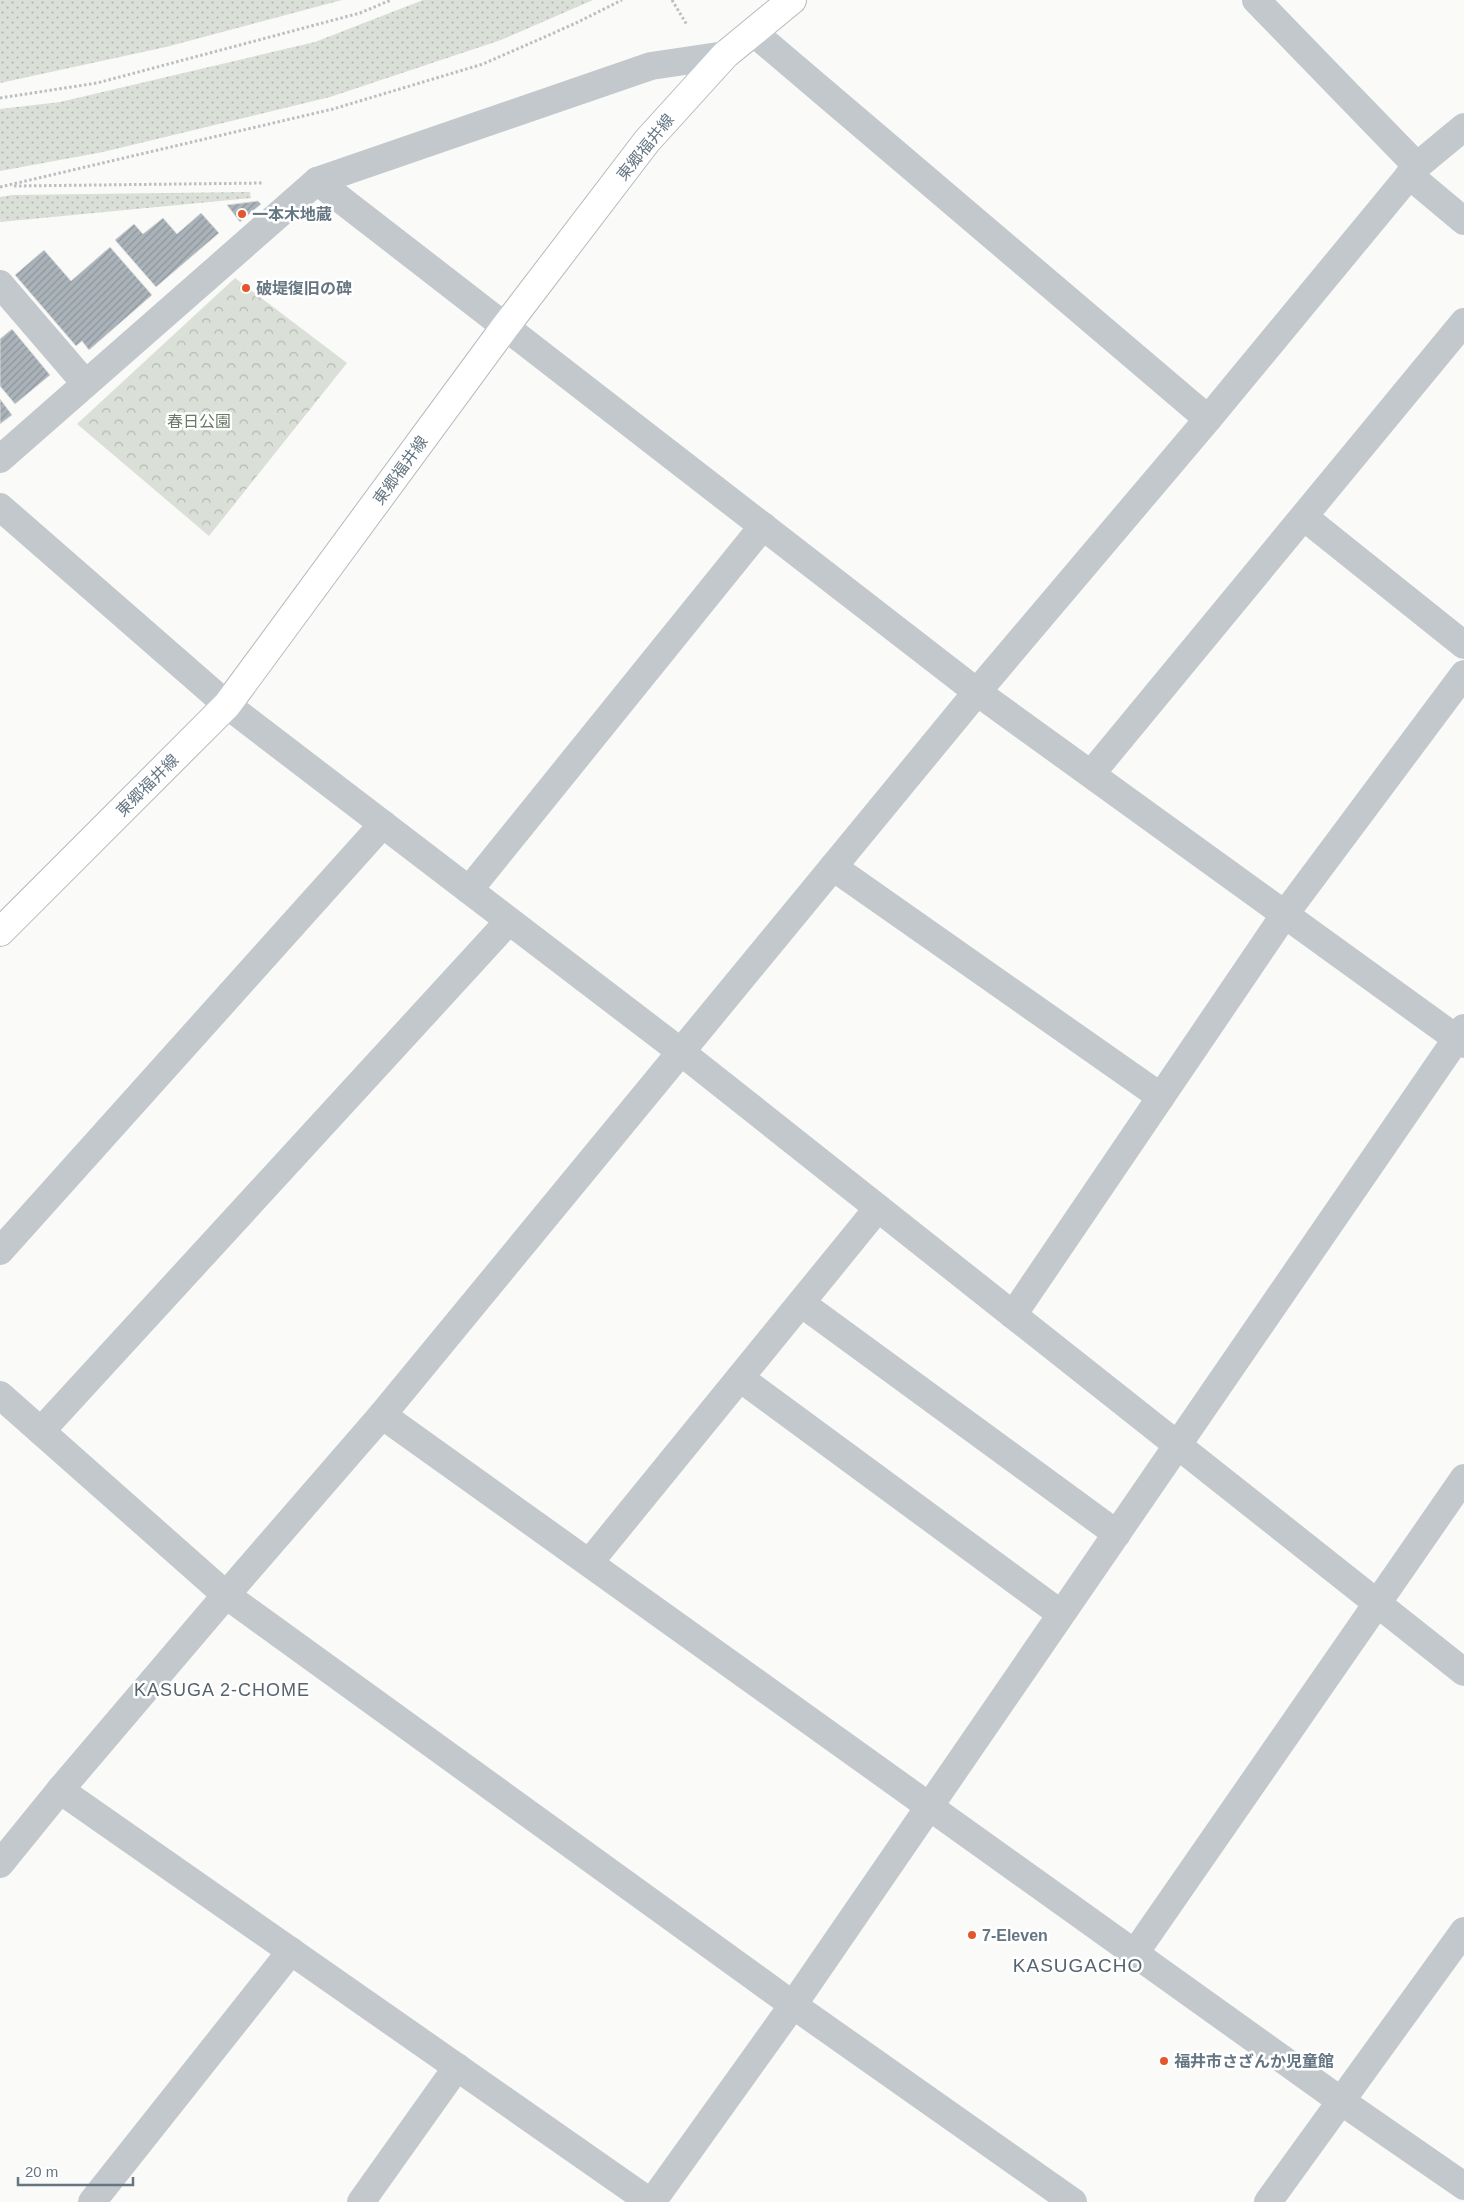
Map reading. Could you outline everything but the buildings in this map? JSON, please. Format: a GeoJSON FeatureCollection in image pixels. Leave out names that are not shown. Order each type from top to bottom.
{"type":"FeatureCollection","features":[{"type":"Feature","properties":{"kind":"main road","name":"東郷福井線"},"geometry":{"type":"LineString","coordinates":[[0,932],[227,705],[505,327],[647,141],[725,55],[792,0]]}},
{"type":"Feature","properties":{"kind":"street"},"geometry":{"type":"LineString","coordinates":[[1269,4],[1413,170],[1464,221]]}},
{"type":"Feature","properties":{"kind":"street"},"geometry":{"type":"LineString","coordinates":[[753,32],[1208,419]]}},
{"type":"Feature","properties":{"kind":"street"},"geometry":{"type":"LineString","coordinates":[[0,459],[316,181],[651,66],[725,55]]}},
{"type":"Feature","properties":{"kind":"street"},"geometry":{"type":"LineString","coordinates":[[0,1864],[60,1790],[382,1415],[977,692],[1208,419],[1413,170],[1464,127]]}},
{"type":"Feature","properties":{"kind":"street"},"geometry":{"type":"LineString","coordinates":[[60,1790],[651,2202],[793,2005],[1177,1445],[1462,1037],[1285,914],[977,692],[316,181]]}},
{"type":"Feature","properties":{"kind":"street"},"geometry":{"type":"LineString","coordinates":[[0,284],[85,383]]}},
{"type":"Feature","properties":{"kind":"street"},"geometry":{"type":"LineString","coordinates":[[1091,774],[1464,322]]}},
{"type":"Feature","properties":{"kind":"street"},"geometry":{"type":"LineString","coordinates":[[0,507],[227,705],[681,1052],[1464,1672]]}},
{"type":"Feature","properties":{"kind":"street"},"geometry":{"type":"LineString","coordinates":[[1304,516],[1464,644]]}},
{"type":"Feature","properties":{"kind":"street"},"geometry":{"type":"LineString","coordinates":[[468,890],[763,526]]}},
{"type":"Feature","properties":{"kind":"street"},"geometry":{"type":"LineString","coordinates":[[1013,1315],[1285,914],[1464,674]]}},
{"type":"Feature","properties":{"kind":"street"},"geometry":{"type":"LineString","coordinates":[[0,1251],[383,824]]}},
{"type":"Feature","properties":{"kind":"street"},"geometry":{"type":"LineString","coordinates":[[833,867],[1162,1097]]}},
{"type":"Feature","properties":{"kind":"street"},"geometry":{"type":"LineString","coordinates":[[41,1431],[509,921]]}},
{"type":"Feature","properties":{"kind":"street"},"geometry":{"type":"LineString","coordinates":[[589,1563],[878,1208]]}},
{"type":"Feature","properties":{"kind":"street"},"geometry":{"type":"LineString","coordinates":[[801,1304],[1117,1534]]}},
{"type":"Feature","properties":{"kind":"street"},"geometry":{"type":"LineString","coordinates":[[740,1378],[1061,1614]]}},
{"type":"Feature","properties":{"kind":"street"},"geometry":{"type":"LineString","coordinates":[[0,1395],[226,1595],[793,2005],[1073,2202]]}},
{"type":"Feature","properties":{"kind":"street"},"geometry":{"type":"LineString","coordinates":[[382,1415],[1341,2101],[1464,2186]]}},
{"type":"Feature","properties":{"kind":"street"},"geometry":{"type":"LineString","coordinates":[[1135,1953],[1376,1602],[1464,1478]]}},
{"type":"Feature","properties":{"kind":"street"},"geometry":{"type":"LineString","coordinates":[[1268,2202],[1464,1931]]}},
{"type":"Feature","properties":{"kind":"street"},"geometry":{"type":"LineString","coordinates":[[92,2202],[291,1951]]}},
{"type":"Feature","properties":{"kind":"street"},"geometry":{"type":"LineString","coordinates":[[361,2202],[457,2067]]}},
{"type":"Feature","properties":{"kind":"path"},"geometry":{"type":"LineString","coordinates":[[0,98],[97,83],[360,13],[391,0]]}},
{"type":"Feature","properties":{"kind":"path"},"geometry":{"type":"LineString","coordinates":[[9,186],[333,109],[483,64],[574,24],[622,0]]}},
{"type":"Feature","properties":{"kind":"path"},"geometry":{"type":"LineString","coordinates":[[672,0],[686,25]]}},
{"type":"Feature","properties":{"kind":"path"},"geometry":{"type":"LineString","coordinates":[[0,187],[316,181]]}},
{"type":"Feature","properties":{"kind":"green space"},"geometry":{"type":"Polygon","coordinates":[[[0,0],[342,0],[166,47],[0,83],[0,0]]]}},
{"type":"Feature","properties":{"kind":"green space"},"geometry":{"type":"Polygon","coordinates":[[[423,0],[593,0],[501,40],[330,97],[103,152],[0,171],[0,109],[60,102],[315,42],[423,0]]]}},
{"type":"Feature","properties":{"kind":"green space"},"geometry":{"type":"Polygon","coordinates":[[[250,192],[251,198],[0,222],[0,197],[12,195],[250,192]]]}},
{"type":"Feature","properties":{"kind":"green space","name":"春日公園"},"geometry":{"type":"Polygon","coordinates":[[[235,278],[347,363],[209,536],[77,424],[235,278]]]}},
{"type":"Feature","properties":{"kind":"place","name":"一本木地蔵"},"geometry":{"type":"Point","coordinates":[242,214]}},
{"type":"Feature","properties":{"kind":"place","name":"破堤復旧の碑"},"geometry":{"type":"Point","coordinates":[246,288]}},
{"type":"Feature","properties":{"kind":"place","name":"7-Eleven"},"geometry":{"type":"Point","coordinates":[972,1935]}},
{"type":"Feature","properties":{"kind":"place","name":"福井市さざんか児童館"},"geometry":{"type":"Point","coordinates":[1164,2061]}},
{"type":"Feature","properties":{"kind":"district","name":"KASUGA 2-CHOME"},"geometry":{"type":"Point","coordinates":[222,1690]}},
{"type":"Feature","properties":{"kind":"district","name":"KASUGACHO"},"geometry":{"type":"Point","coordinates":[1078,1965]}}]}
